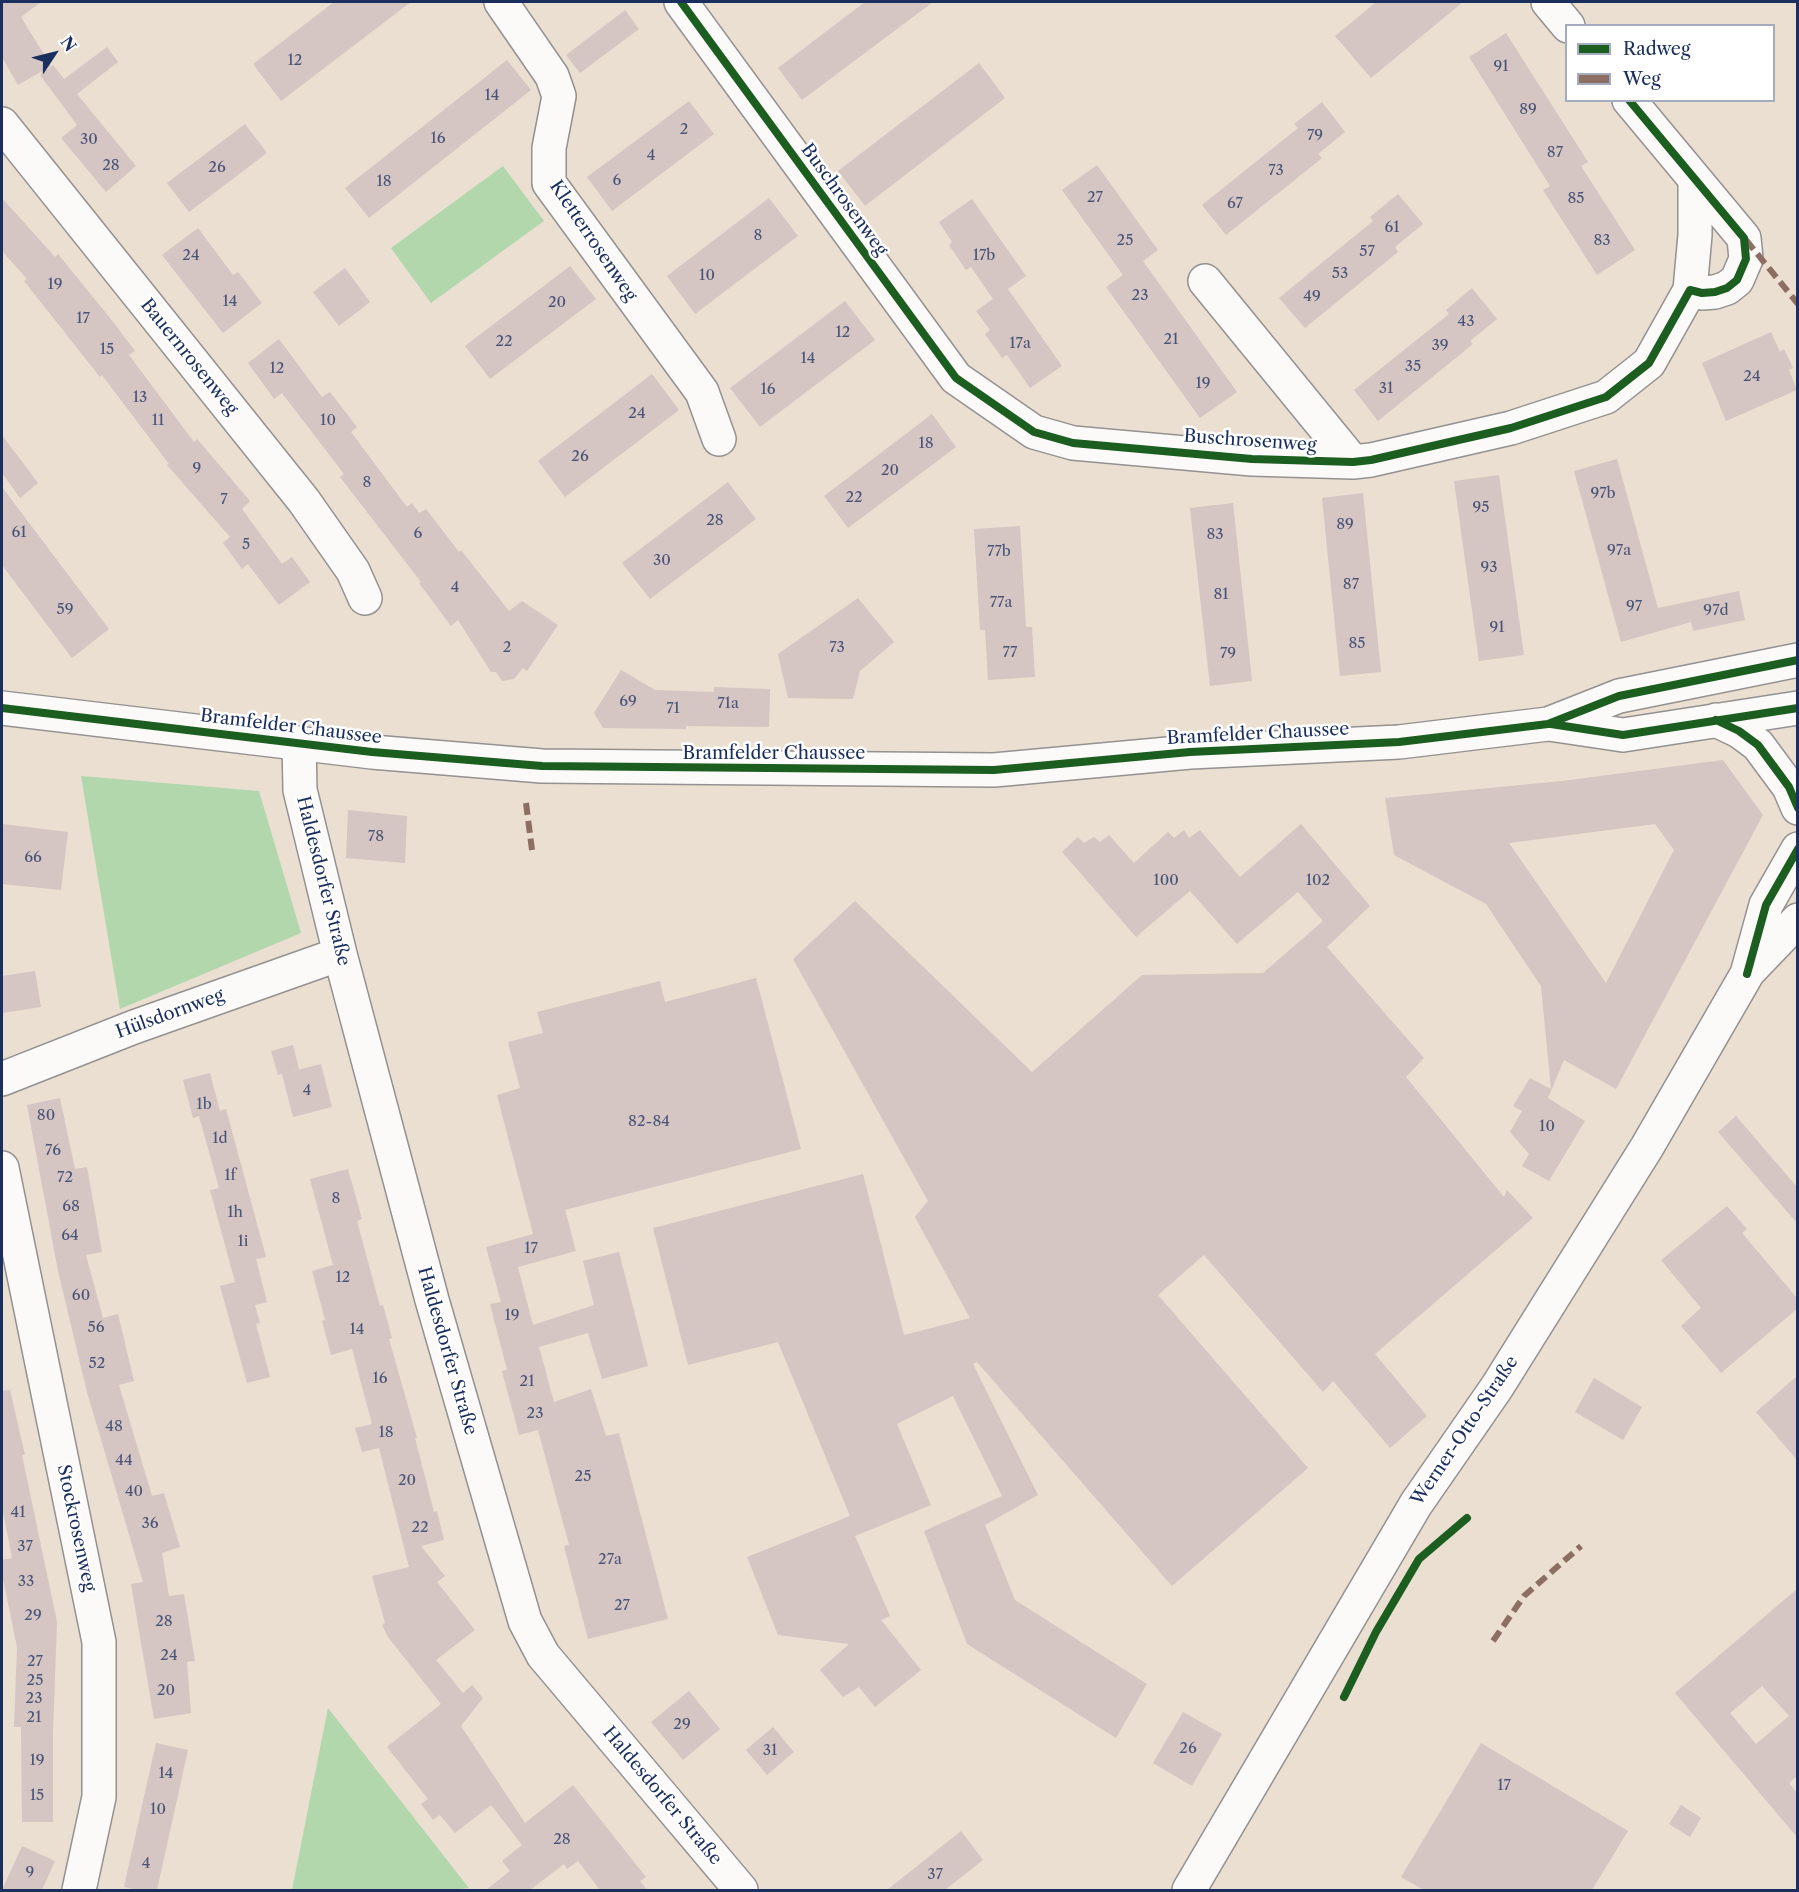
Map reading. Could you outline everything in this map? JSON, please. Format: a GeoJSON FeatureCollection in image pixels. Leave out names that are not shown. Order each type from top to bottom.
{"type":"FeatureCollection","features":[{"type":"Feature","properties":{"kind":"street","name":"Kletterrosenweg"},"geometry":{"type":"LineString","coordinates":[[501,2],[552,76],[559,96],[549,148],[549,183],[702,392],[719,439]]}},
{"type":"Feature","properties":{"kind":"street","name":"Buschrosenweg"},"geometry":{"type":"LineString","coordinates":[[681,2],[956,378],[1034,432],[1073,443],[1252,459],[1353,462],[1371,460],[1510,428],[1606,397],[1649,363],[1690,290],[1695,235],[1695,180]]}},
{"type":"Feature","properties":{"kind":"street"},"geometry":{"type":"LineString","coordinates":[[1548,2],[1566,24]]}},
{"type":"Feature","properties":{"kind":"street"},"geometry":{"type":"LineString","coordinates":[[1631,102],[1744,238],[1746,259],[1737,280],[1727,288],[1715,292],[1702,293],[1690,290]]}},
{"type":"Feature","properties":{"kind":"street","name":"Bauernrosenweg"},"geometry":{"type":"LineString","coordinates":[[2,124],[304,501],[353,571],[365,598]]}},
{"type":"Feature","properties":{"kind":"street","name":"Buschrosenweg"},"geometry":{"type":"LineString","coordinates":[[1205,281],[1353,462]]}},
{"type":"Feature","properties":{"kind":"street","name":"Bramfelder Chaussee"},"geometry":{"type":"LineString","coordinates":[[2,708],[372,752],[542,766],[994,770],[1190,752],[1398,742],[1548,724],[1619,696],[1797,660]]}},
{"type":"Feature","properties":{"kind":"street","name":"Bramfelder Chaussee"},"geometry":{"type":"LineString","coordinates":[[1548,724],[1623,735],[1797,708]]}},
{"type":"Feature","properties":{"kind":"street"},"geometry":{"type":"LineString","coordinates":[[1716,720],[1740,731],[1758,745],[1789,786],[1797,808]]}},
{"type":"Feature","properties":{"kind":"street","name":"Haldesdorfer Straße"},"geometry":{"type":"LineString","coordinates":[[299,743],[300,790],[340,954],[432,1300],[525,1621],[543,1655],[741,1890]]}},
{"type":"Feature","properties":{"kind":"street","name":"Werner-Otto-Straße"},"geometry":{"type":"LineString","coordinates":[[1747,974],[1766,905],[1797,849]]}},
{"type":"Feature","properties":{"kind":"street","name":"Werner-Otto-Straße"},"geometry":{"type":"LineString","coordinates":[[1188,1890],[1410,1514],[1497,1387],[1613,1203],[1747,974],[1797,920]]}},
{"type":"Feature","properties":{"kind":"street","name":"Hülsdornweg"},"geometry":{"type":"LineString","coordinates":[[2,1079],[134,1027],[340,954]]}},
{"type":"Feature","properties":{"kind":"street","name":"Stockrosenweg"},"geometry":{"type":"LineString","coordinates":[[2,1168],[99,1642],[99,1797],[79,1890]]}},
{"type":"Feature","properties":{"kind":"green space"},"geometry":{"type":"Polygon","coordinates":[[[503,166],[544,221],[431,303],[391,248],[503,166]]]}},
{"type":"Feature","properties":{"kind":"green space"},"geometry":{"type":"Polygon","coordinates":[[[81,776],[259,791],[301,933],[120,1009],[81,776]]]}},
{"type":"Feature","properties":{"kind":"green space"},"geometry":{"type":"Polygon","coordinates":[[[328,1708],[469,1888],[453,1890],[292,1890],[328,1708]]]}},
{"type":"Feature","properties":{"kind":"building"},"geometry":{"type":"Polygon","coordinates":[[[2,2],[41,2],[21,17],[51,66],[18,85],[2,57],[2,2]]]}},
{"type":"Feature","properties":{"kind":"building"},"geometry":{"type":"Polygon","coordinates":[[[334,2],[411,2],[281,101],[253,64],[334,2]]]}},
{"type":"Feature","properties":{"kind":"building"},"geometry":{"type":"Polygon","coordinates":[[[865,2],[933,2],[802,100],[778,68],[865,2]]]}},
{"type":"Feature","properties":{"kind":"building"},"geometry":{"type":"Polygon","coordinates":[[[1376,2],[1463,2],[1371,78],[1335,36],[1376,2]]]}},
{"type":"Feature","properties":{"kind":"building"},"geometry":{"type":"Polygon","coordinates":[[[625,10],[639,29],[580,73],[566,55],[625,10]]]}},
{"type":"Feature","properties":{"kind":"building"},"geometry":{"type":"Polygon","coordinates":[[[1506,33],[1588,162],[1581,166],[1635,250],[1597,275],[1543,190],[1550,186],[1469,57],[1506,33]]]}},
{"type":"Feature","properties":{"kind":"building"},"geometry":{"type":"Polygon","coordinates":[[[107,47],[118,62],[77,94],[136,166],[106,192],[61,138],[77,125],[40,75],[53,65],[64,79],[107,47]]]}},
{"type":"Feature","properties":{"kind":"building"},"geometry":{"type":"Polygon","coordinates":[[[507,60],[531,90],[369,218],[345,188],[507,60]]]}},
{"type":"Feature","properties":{"kind":"building"},"geometry":{"type":"Polygon","coordinates":[[[979,63],[1005,98],[865,206],[838,171],[979,63]]]}},
{"type":"Feature","properties":{"kind":"building"},"geometry":{"type":"Polygon","coordinates":[[[689,101],[714,134],[612,211],[587,177],[689,101]]]}},
{"type":"Feature","properties":{"kind":"building"},"geometry":{"type":"Polygon","coordinates":[[[1322,102],[1345,132],[1318,154],[1322,158],[1226,235],[1202,205],[1298,128],[1294,124],[1322,102]]]}},
{"type":"Feature","properties":{"kind":"building"},"geometry":{"type":"Polygon","coordinates":[[[245,124],[267,153],[189,212],[167,183],[245,124]]]}},
{"type":"Feature","properties":{"kind":"building"},"geometry":{"type":"Polygon","coordinates":[[[1097,165],[1158,250],[1143,261],[1237,392],[1200,418],[1106,287],[1123,275],[1062,190],[1097,165]]]}},
{"type":"Feature","properties":{"kind":"building"},"geometry":{"type":"Polygon","coordinates":[[[1398,194],[1423,224],[1395,247],[1398,252],[1305,328],[1279,298],[1373,221],[1370,217],[1398,194]]]}},
{"type":"Feature","properties":{"kind":"building"},"geometry":{"type":"Polygon","coordinates":[[[2,198],[55,257],[58,254],[114,323],[135,351],[129,355],[194,442],[197,439],[250,501],[242,509],[282,564],[292,557],[310,582],[279,605],[248,564],[242,569],[223,543],[230,537],[167,465],[169,464],[102,375],[100,377],[24,281],[27,279],[2,251],[2,198]]]}},
{"type":"Feature","properties":{"kind":"building"},"geometry":{"type":"Polygon","coordinates":[[[769,198],[798,236],[695,314],[667,276],[769,198]]]}},
{"type":"Feature","properties":{"kind":"building"},"geometry":{"type":"Polygon","coordinates":[[[972,199],[1026,276],[1008,289],[1062,366],[1030,388],[1007,355],[1002,358],[985,334],[990,330],[976,311],[993,299],[971,267],[966,270],[949,245],[952,242],[939,222],[972,199]]]}},
{"type":"Feature","properties":{"kind":"building"},"geometry":{"type":"Polygon","coordinates":[[[198,228],[233,275],[238,272],[262,303],[223,333],[162,255],[198,228]]]}},
{"type":"Feature","properties":{"kind":"building"},"geometry":{"type":"Polygon","coordinates":[[[570,266],[596,299],[490,379],[465,346],[570,266]]]}},
{"type":"Feature","properties":{"kind":"building"},"geometry":{"type":"Polygon","coordinates":[[[345,268],[370,302],[339,326],[313,292],[345,268]]]}},
{"type":"Feature","properties":{"kind":"building"},"geometry":{"type":"Polygon","coordinates":[[[1472,288],[1497,319],[1470,341],[1473,344],[1378,421],[1354,390],[1449,314],[1446,310],[1472,288]]]}},
{"type":"Feature","properties":{"kind":"building"},"geometry":{"type":"Polygon","coordinates":[[[845,301],[875,340],[760,427],[730,388],[845,301]]]}},
{"type":"Feature","properties":{"kind":"building"},"geometry":{"type":"Polygon","coordinates":[[[1771,332],[1780,352],[1784,349],[1793,368],[1789,370],[1797,390],[1726,421],[1702,363],[1771,332]]]}},
{"type":"Feature","properties":{"kind":"building"},"geometry":{"type":"Polygon","coordinates":[[[279,339],[322,397],[330,392],[357,427],[351,432],[407,507],[412,503],[419,513],[426,509],[509,611],[522,601],[558,625],[527,671],[523,668],[514,679],[502,681],[496,672],[491,672],[458,620],[451,626],[419,583],[421,582],[340,477],[344,474],[282,393],[274,399],[248,363],[279,339]]]}},
{"type":"Feature","properties":{"kind":"building"},"geometry":{"type":"Polygon","coordinates":[[[652,374],[679,410],[565,497],[538,461],[652,374]]]}},
{"type":"Feature","properties":{"kind":"building"},"geometry":{"type":"Polygon","coordinates":[[[932,414],[956,447],[848,528],[824,496],[932,414]]]}},
{"type":"Feature","properties":{"kind":"building"},"geometry":{"type":"Polygon","coordinates":[[[2,435],[38,483],[20,498],[2,473],[2,435]]]}},
{"type":"Feature","properties":{"kind":"building"},"geometry":{"type":"Polygon","coordinates":[[[1617,459],[1658,608],[1739,591],[1745,620],[1693,631],[1691,622],[1621,642],[1574,471],[1617,459]]]}},
{"type":"Feature","properties":{"kind":"building"},"geometry":{"type":"Polygon","coordinates":[[[1499,475],[1524,655],[1479,661],[1454,481],[1499,475]]]}},
{"type":"Feature","properties":{"kind":"building"},"geometry":{"type":"Polygon","coordinates":[[[728,482],[756,519],[650,599],[622,563],[728,482]]]}},
{"type":"Feature","properties":{"kind":"building"},"geometry":{"type":"Polygon","coordinates":[[[2,487],[109,629],[72,658],[2,565],[2,487]]]}},
{"type":"Feature","properties":{"kind":"building"},"geometry":{"type":"Polygon","coordinates":[[[1363,493],[1381,672],[1340,676],[1322,498],[1363,493]]]}},
{"type":"Feature","properties":{"kind":"building"},"geometry":{"type":"Polygon","coordinates":[[[1233,503],[1252,681],[1210,686],[1190,508],[1233,503]]]}},
{"type":"Feature","properties":{"kind":"building"},"geometry":{"type":"Polygon","coordinates":[[[1020,526],[1026,627],[1032,627],[1035,677],[988,680],[985,630],[980,630],[974,529],[1020,526]]]}},
{"type":"Feature","properties":{"kind":"building"},"geometry":{"type":"Polygon","coordinates":[[[858,598],[894,642],[860,671],[853,699],[788,698],[778,654],[858,598]]]}},
{"type":"Feature","properties":{"kind":"building"},"geometry":{"type":"Polygon","coordinates":[[[621,670],[655,690],[714,692],[714,687],[770,689],[769,727],[603,728],[594,713],[621,670]]]}},
{"type":"Feature","properties":{"kind":"building"},"geometry":{"type":"Polygon","coordinates":[[[1723,760],[1763,815],[1616,1089],[1564,1060],[1548,1098],[1585,1121],[1549,1181],[1522,1166],[1529,1154],[1510,1132],[1522,1111],[1513,1106],[1530,1078],[1551,1089],[1541,986],[1486,904],[1394,855],[1385,798],[1562,781],[1723,760]],[[1655,824],[1509,843],[1606,983],[1674,850],[1655,824]]]}},
{"type":"Feature","properties":{"kind":"building"},"geometry":{"type":"Polygon","coordinates":[[[348,810],[407,816],[405,863],[346,858],[348,810]]]}},
{"type":"Feature","properties":{"kind":"building"},"geometry":{"type":"Polygon","coordinates":[[[2,824],[68,832],[61,890],[2,884],[2,824]]]}},
{"type":"Feature","properties":{"kind":"building"},"geometry":{"type":"Polygon","coordinates":[[[1301,824],[1370,906],[1327,947],[1424,1058],[1406,1077],[1504,1197],[1507,1190],[1533,1218],[1375,1354],[1427,1416],[1390,1448],[1333,1381],[1323,1392],[1204,1255],[1158,1295],[1308,1468],[1172,1586],[977,1362],[973,1364],[1038,1495],[985,1525],[1015,1600],[1147,1684],[1116,1738],[967,1644],[924,1531],[1002,1496],[953,1396],[897,1424],[931,1505],[855,1536],[890,1616],[881,1620],[921,1670],[875,1707],[859,1687],[843,1697],[820,1670],[849,1644],[778,1635],[747,1557],[850,1516],[778,1342],[688,1365],[653,1228],[863,1174],[904,1335],[970,1318],[915,1217],[928,1201],[793,959],[855,901],[1032,1072],[1142,975],[1263,973],[1323,921],[1298,892],[1237,944],[1190,891],[1136,937],[1062,852],[1078,837],[1084,843],[1094,837],[1100,842],[1109,835],[1134,863],[1168,832],[1174,838],[1184,830],[1189,838],[1200,830],[1240,877],[1301,824]]]}},
{"type":"Feature","properties":{"kind":"building"},"geometry":{"type":"Polygon","coordinates":[[[35,971],[41,1007],[2,1013],[2,976],[35,971]]]}},
{"type":"Feature","properties":{"kind":"building"},"geometry":{"type":"Polygon","coordinates":[[[756,978],[801,1149],[565,1210],[576,1251],[518,1267],[533,1325],[594,1305],[583,1261],[619,1252],[648,1366],[602,1379],[588,1333],[539,1347],[554,1402],[591,1389],[606,1436],[619,1433],[668,1619],[588,1639],[564,1546],[569,1545],[538,1430],[519,1435],[502,1371],[507,1370],[490,1304],[501,1302],[486,1247],[533,1234],[497,1095],[520,1088],[508,1042],[543,1033],[537,1012],[660,981],[665,1002],[756,978]]]}},
{"type":"Feature","properties":{"kind":"building"},"geometry":{"type":"Polygon","coordinates":[[[293,1045],[299,1069],[289,1072],[321,1064],[332,1107],[293,1117],[282,1074],[278,1075],[271,1051],[293,1045]]]}},
{"type":"Feature","properties":{"kind":"building"},"geometry":{"type":"Polygon","coordinates":[[[210,1073],[220,1111],[226,1109],[266,1257],[256,1259],[267,1302],[255,1305],[260,1323],[256,1324],[270,1377],[247,1383],[220,1286],[235,1282],[210,1190],[219,1188],[199,1116],[193,1118],[183,1080],[210,1073]]]}},
{"type":"Feature","properties":{"kind":"building"},"geometry":{"type":"Polygon","coordinates":[[[60,1098],[75,1169],[87,1167],[102,1252],[86,1255],[103,1318],[118,1314],[134,1381],[119,1385],[152,1496],[164,1493],[180,1547],[162,1553],[169,1596],[184,1594],[195,1661],[187,1662],[191,1713],[154,1719],[131,1584],[143,1582],[87,1392],[58,1271],[27,1105],[60,1098]]]}},
{"type":"Feature","properties":{"kind":"building"},"geometry":{"type":"Polygon","coordinates":[[[1736,1116],[1797,1187],[1797,1223],[1718,1132],[1736,1116]]]}},
{"type":"Feature","properties":{"kind":"building"},"geometry":{"type":"Polygon","coordinates":[[[348,1169],[362,1219],[357,1221],[380,1306],[383,1305],[392,1338],[389,1339],[417,1438],[415,1438],[434,1512],[437,1511],[444,1540],[421,1546],[445,1576],[437,1582],[475,1630],[436,1660],[463,1693],[472,1685],[483,1698],[461,1726],[525,1823],[573,1785],[646,1877],[640,1881],[647,1890],[600,1890],[578,1861],[567,1869],[564,1864],[530,1890],[486,1890],[510,1871],[502,1861],[522,1845],[491,1805],[455,1833],[440,1815],[433,1820],[421,1804],[428,1799],[387,1747],[441,1704],[388,1637],[382,1625],[385,1623],[372,1576],[409,1567],[379,1448],[362,1452],[355,1428],[372,1424],[352,1349],[331,1355],[322,1321],[325,1320],[312,1271],[333,1265],[310,1179],[348,1169]]]}},
{"type":"Feature","properties":{"kind":"building"},"geometry":{"type":"Polygon","coordinates":[[[1727,1206],[1747,1229],[1742,1233],[1797,1298],[1797,1309],[1721,1373],[1681,1326],[1701,1308],[1661,1260],[1727,1206]]]}},
{"type":"Feature","properties":{"kind":"building"},"geometry":{"type":"Polygon","coordinates":[[[1797,1376],[1797,1460],[1756,1412],[1797,1376]]]}},
{"type":"Feature","properties":{"kind":"building"},"geometry":{"type":"Polygon","coordinates":[[[1594,1378],[1642,1407],[1623,1440],[1575,1412],[1594,1378]]]}},
{"type":"Feature","properties":{"kind":"building"},"geometry":{"type":"Polygon","coordinates":[[[10,1390],[57,1622],[53,1822],[22,1822],[21,1727],[14,1727],[17,1647],[2,1574],[2,1560],[12,1558],[2,1507],[2,1391],[10,1390]]]}},
{"type":"Feature","properties":{"kind":"building"},"geometry":{"type":"Polygon","coordinates":[[[1797,1589],[1797,1776],[1789,1783],[1797,1793],[1797,1837],[1675,1693],[1797,1589]],[[1762,1686],[1730,1713],[1756,1744],[1789,1716],[1762,1686]]]}},
{"type":"Feature","properties":{"kind":"building"},"geometry":{"type":"Polygon","coordinates":[[[689,1691],[720,1729],[683,1760],[651,1722],[689,1691]]]}},
{"type":"Feature","properties":{"kind":"building"},"geometry":{"type":"Polygon","coordinates":[[[1183,1712],[1222,1734],[1192,1786],[1153,1763],[1183,1712]]]}},
{"type":"Feature","properties":{"kind":"building"},"geometry":{"type":"Polygon","coordinates":[[[773,1727],[794,1752],[767,1775],[746,1750],[773,1727]]]}},
{"type":"Feature","properties":{"kind":"building"},"geometry":{"type":"Polygon","coordinates":[[[156,1743],[188,1750],[157,1890],[138,1890],[124,1887],[156,1743]]]}},
{"type":"Feature","properties":{"kind":"building"},"geometry":{"type":"Polygon","coordinates":[[[1481,1743],[1628,1831],[1592,1890],[1424,1890],[1401,1877],[1481,1743]]]}},
{"type":"Feature","properties":{"kind":"building"},"geometry":{"type":"Polygon","coordinates":[[[1681,1805],[1701,1818],[1690,1837],[1669,1824],[1681,1805]]]}},
{"type":"Feature","properties":{"kind":"building"},"geometry":{"type":"Polygon","coordinates":[[[961,1831],[983,1860],[945,1890],[887,1890],[961,1831]]]}},
{"type":"Feature","properties":{"kind":"building"},"geometry":{"type":"Polygon","coordinates":[[[22,1846],[55,1861],[42,1890],[2,1890],[22,1846]]]}},
{"type":"Feature","properties":{"kind":"marked path"},"geometry":{"type":"LineString","coordinates":[[1746,240],[1798,304]]}},
{"type":"Feature","properties":{"kind":"marked path"},"geometry":{"type":"LineString","coordinates":[[526,803],[532,850]]}},
{"type":"Feature","properties":{"kind":"marked path"},"geometry":{"type":"LineString","coordinates":[[1493,1641],[1524,1596],[1581,1546]]}},
{"type":"Feature","properties":{"kind":"cycle path"},"geometry":{"type":"LineString","coordinates":[[681,2],[956,378],[1034,432],[1073,443],[1252,459],[1353,462],[1371,460],[1511,428],[1606,397],[1649,363],[1690,290],[1702,293],[1727,288],[1737,280],[1746,259],[1744,238],[1631,102]]}},
{"type":"Feature","properties":{"kind":"cycle path"},"geometry":{"type":"LineString","coordinates":[[2,708],[372,752],[542,766],[994,770],[1190,752],[1399,742],[1548,724],[1619,696],[1798,660]]}},
{"type":"Feature","properties":{"kind":"cycle path"},"geometry":{"type":"LineString","coordinates":[[1551,724],[1623,735],[1798,708]]}},
{"type":"Feature","properties":{"kind":"cycle path"},"geometry":{"type":"LineString","coordinates":[[1716,720],[1739,731],[1758,745],[1789,787],[1798,808]]}},
{"type":"Feature","properties":{"kind":"cycle path"},"geometry":{"type":"LineString","coordinates":[[1747,974],[1766,905],[1798,849]]}},
{"type":"Feature","properties":{"kind":"cycle path"},"geometry":{"type":"LineString","coordinates":[[1344,1697],[1376,1632],[1419,1559],[1467,1518]]}}]}
